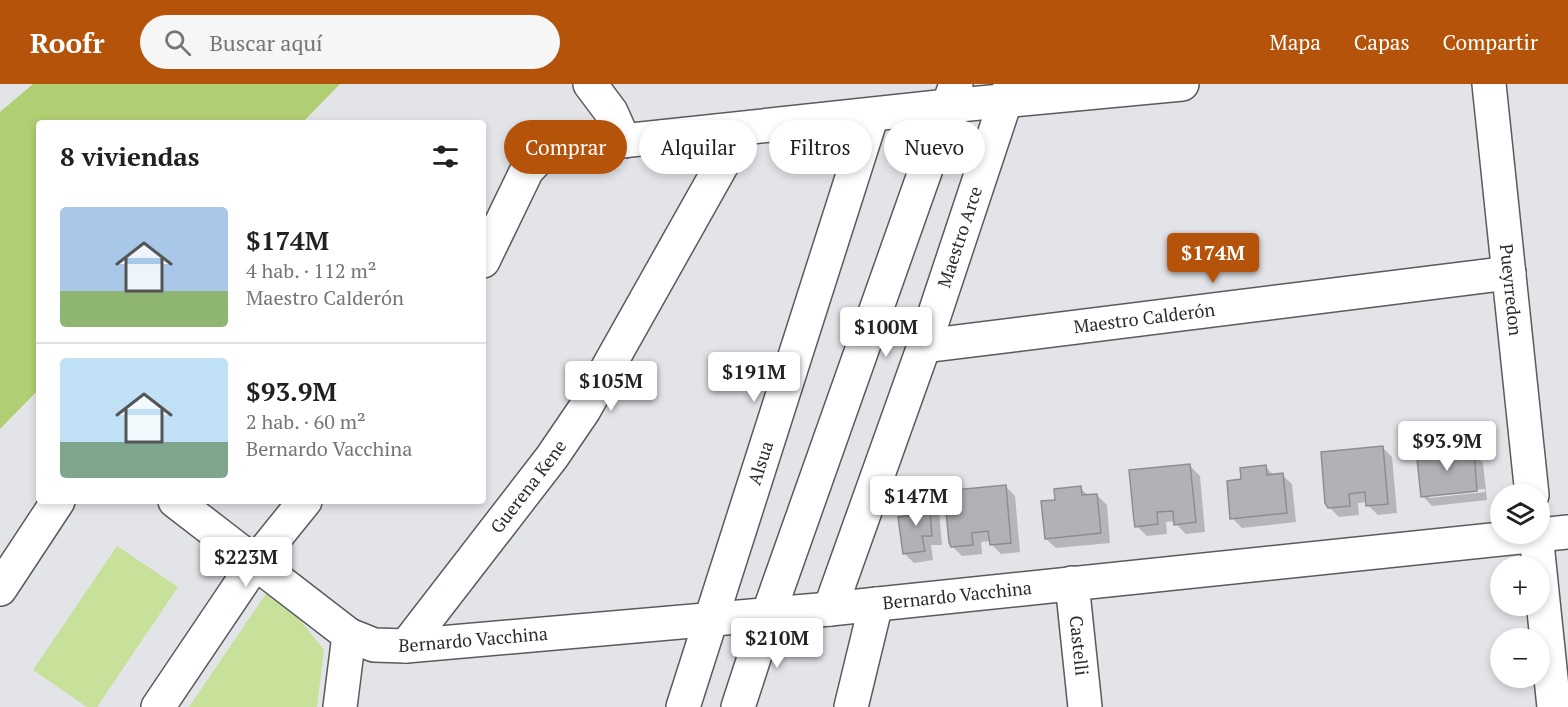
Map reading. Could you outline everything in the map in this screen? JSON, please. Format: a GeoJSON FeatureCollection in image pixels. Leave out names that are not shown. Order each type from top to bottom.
{"type":"FeatureCollection","features":[{"type":"Feature","properties":{"kind":"street"},"geometry":{"type":"LineString","coordinates":[[590,84],[615,120]]}},
{"type":"Feature","properties":{"kind":"street"},"geometry":{"type":"LineString","coordinates":[[757,127],[872,115],[952,95],[1182,84]]}},
{"type":"Feature","properties":{"kind":"street","name":"Pueyrredon"},"geometry":{"type":"LineString","coordinates":[[1490,84],[1531,484]]}},
{"type":"Feature","properties":{"kind":"street","name":"Maestro Arce"},"geometry":{"type":"LineString","coordinates":[[830,609],[924,345],[1008,93]]}},
{"type":"Feature","properties":{"kind":"street"},"geometry":{"type":"LineString","coordinates":[[738,707],[768,615],[952,95]]}},
{"type":"Feature","properties":{"kind":"street","name":"Alsua"},"geometry":{"type":"LineString","coordinates":[[683,707],[872,115]]}},
{"type":"Feature","properties":{"kind":"street"},"geometry":{"type":"LineString","coordinates":[[486,255],[525,174]]}},
{"type":"Feature","properties":{"kind":"street","name":"Guerena Kene"},"geometry":{"type":"LineString","coordinates":[[406,646],[552,457],[584,410],[717,174]]}},
{"type":"Feature","properties":{"kind":"street","name":"Maestro Calderón"},"geometry":{"type":"LineString","coordinates":[[924,345],[1509,273]]}},
{"type":"Feature","properties":{"kind":"street"},"geometry":{"type":"LineString","coordinates":[[0,589],[56,504]]}},
{"type":"Feature","properties":{"kind":"street","name":"Bernardo Vacchina"},"geometry":{"type":"LineString","coordinates":[[179,504],[349,635],[374,645],[406,646],[830,609],[1490,539]]}},
{"type":"Feature","properties":{"kind":"street"},"geometry":{"type":"LineString","coordinates":[[158,707],[255,563],[303,504]]}},
{"type":"Feature","properties":{"kind":"street","name":"Bernardo Vacchina"},"geometry":{"type":"LineString","coordinates":[[1550,533],[1568,531]]}},
{"type":"Feature","properties":{"kind":"street"},"geometry":{"type":"LineString","coordinates":[[1537,544],[1554,707]]}},
{"type":"Feature","properties":{"kind":"street","name":"Castelli"},"geometry":{"type":"LineString","coordinates":[[1072,583],[1085,707]]}},
{"type":"Feature","properties":{"kind":"street"},"geometry":{"type":"LineString","coordinates":[[851,707],[876,604]]}},
{"type":"Feature","properties":{"kind":"street"},"geometry":{"type":"LineString","coordinates":[[340,707],[349,635]]}},
{"type":"Feature","properties":{"kind":"shaded area"},"geometry":{"type":"Polygon","coordinates":[[[33,84],[340,84],[305,120],[36,120],[36,392],[0,429],[0,112],[33,84]]]}},
{"type":"Feature","properties":{"kind":"shaded area"},"geometry":{"type":"Polygon","coordinates":[[[117,546],[178,587],[97,707],[87,707],[33,670],[117,546]]]}},
{"type":"Feature","properties":{"kind":"shaded area"},"geometry":{"type":"Polygon","coordinates":[[[272,585],[324,650],[317,707],[189,707],[272,585]]]}},
{"type":"Feature","properties":{"kind":"building"},"geometry":{"type":"Polygon","coordinates":[[[1457,444],[1458,453],[1474,451],[1477,491],[1421,497],[1417,459],[1432,458],[1431,446],[1457,444]]]}},
{"type":"Feature","properties":{"kind":"building"},"geometry":{"type":"Polygon","coordinates":[[[1383,446],[1388,504],[1366,506],[1365,492],[1349,494],[1350,506],[1328,508],[1325,503],[1321,452],[1383,446]]]}},
{"type":"Feature","properties":{"kind":"building"},"geometry":{"type":"Polygon","coordinates":[[[1190,464],[1196,522],[1174,525],[1173,511],[1157,512],[1158,524],[1135,527],[1129,470],[1190,464]]]}},
{"type":"Feature","properties":{"kind":"building"},"geometry":{"type":"Polygon","coordinates":[[[1266,465],[1267,475],[1283,473],[1287,513],[1230,519],[1227,481],[1241,479],[1240,468],[1266,465]]]}},
{"type":"Feature","properties":{"kind":"building"},"geometry":{"type":"Polygon","coordinates":[[[1006,485],[1011,543],[990,545],[988,531],[972,533],[973,545],[951,547],[944,491],[1006,485]]]}},
{"type":"Feature","properties":{"kind":"building"},"geometry":{"type":"Polygon","coordinates":[[[1081,486],[1082,495],[1097,494],[1101,533],[1045,539],[1041,501],[1055,500],[1054,489],[1081,486]]]}},
{"type":"Feature","properties":{"kind":"building"},"geometry":{"type":"Polygon","coordinates":[[[929,499],[932,536],[922,536],[925,551],[903,554],[898,517],[912,515],[911,501],[929,499]]]}}]}
